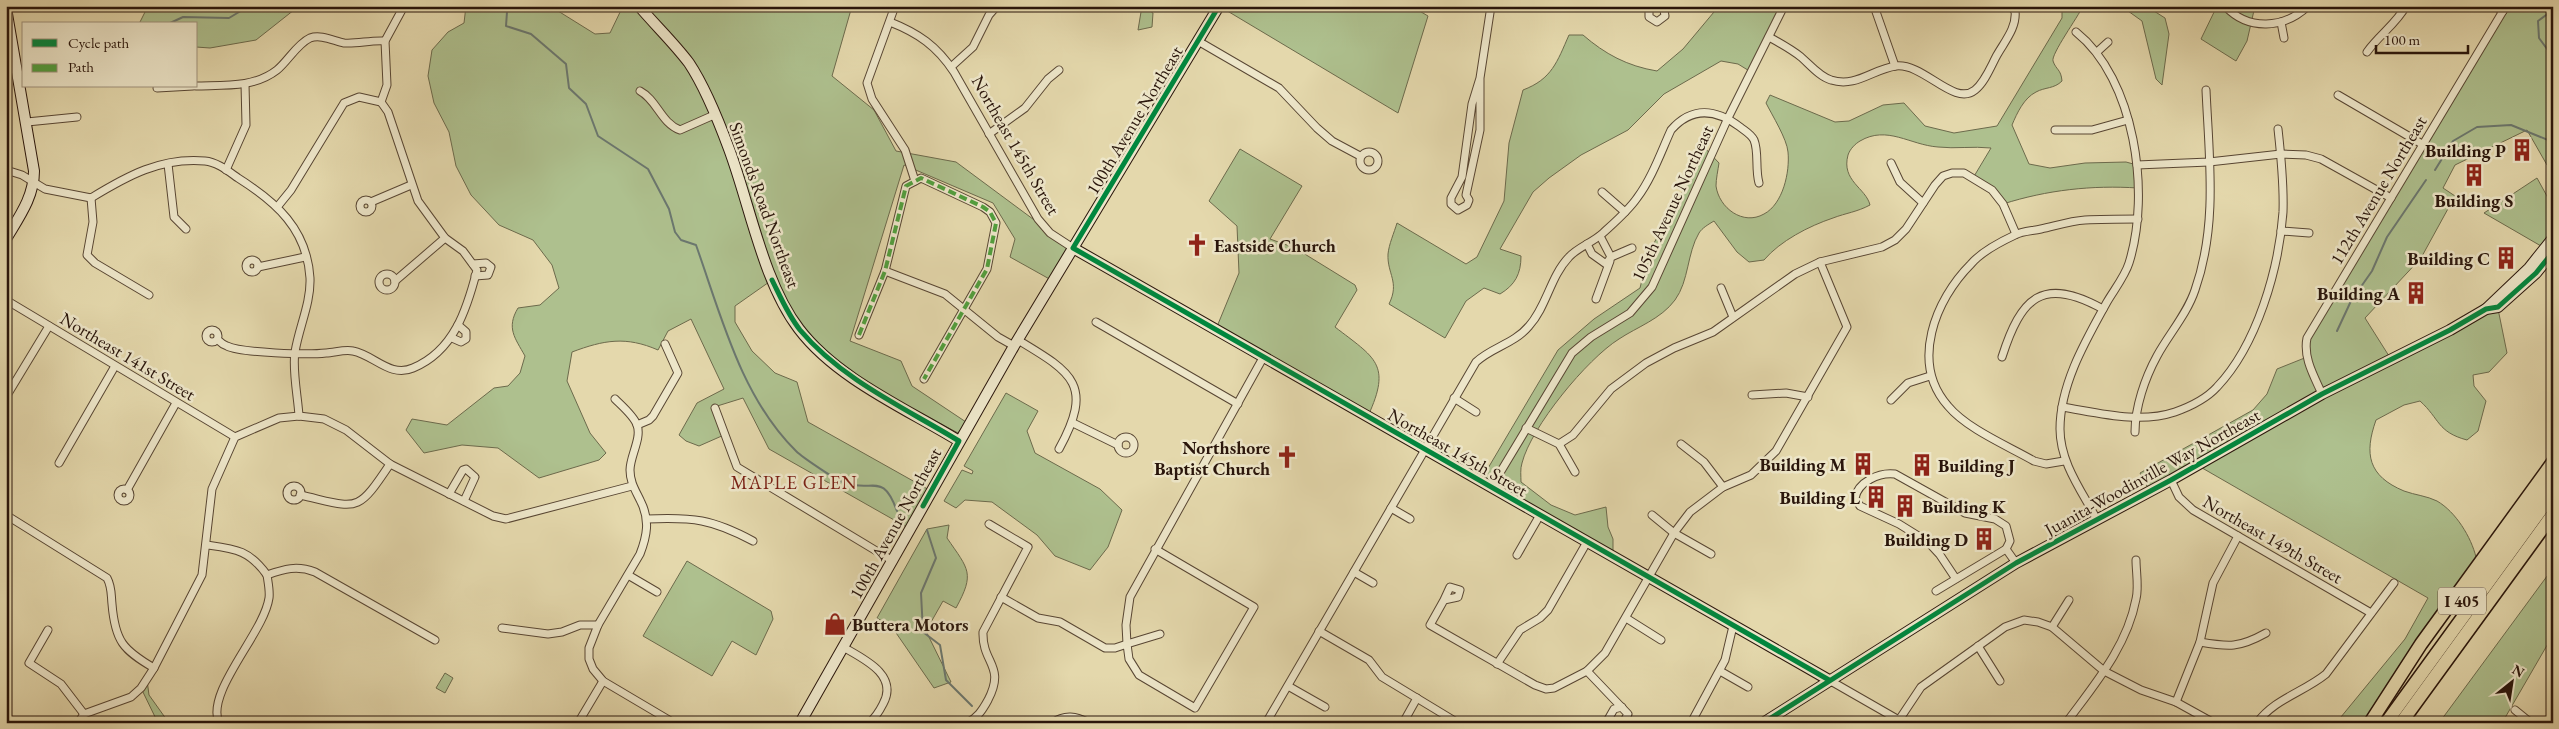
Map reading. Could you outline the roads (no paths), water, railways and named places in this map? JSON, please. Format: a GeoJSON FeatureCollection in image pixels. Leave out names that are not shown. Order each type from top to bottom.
{"type":"FeatureCollection","features":[{"type":"Feature","properties":{"kind":"highway"},"geometry":{"type":"LineString","coordinates":[[2372,723],[2421,644],[2553,462]]}},
{"type":"Feature","properties":{"kind":"highway","name":"I 405"},"geometry":{"type":"LineString","coordinates":[[2372,723],[2553,480]]}},
{"type":"Feature","properties":{"kind":"highway","name":"I 405"},"geometry":{"type":"LineString","coordinates":[[2386,723],[2553,494]]}},
{"type":"Feature","properties":{"kind":"highway","name":"I 405"},"geometry":{"type":"LineString","coordinates":[[2401,723],[2553,514]]}},
{"type":"Feature","properties":{"kind":"highway","name":"I 405"},"geometry":{"type":"LineString","coordinates":[[2409,723],[2553,527]]}},
{"type":"Feature","properties":{"kind":"main road","name":"Simonds Road Northeast"},"geometry":{"type":"LineString","coordinates":[[639,6],[689,64],[729,149],[772,280],[799,329],[829,360],[848,374],[960,441]]}},
{"type":"Feature","properties":{"kind":"main road","name":"100th Avenue Northeast"},"geometry":{"type":"LineString","coordinates":[[800,723],[1016,343],[1219,6]]}},
{"type":"Feature","properties":{"kind":"main road"},"geometry":{"type":"LineString","coordinates":[[6,8],[11,66],[27,122],[34,183],[29,200],[6,239]]}},
{"type":"Feature","properties":{"kind":"main road","name":"Juanita-Woodinville Way Northeast"},"geometry":{"type":"LineString","coordinates":[[1763,723],[2016,563],[2096,518],[2171,480],[2322,394],[2450,330],[2486,309],[2535,261],[2553,238]]}},
{"type":"Feature","properties":{"kind":"main road"},"geometry":{"type":"LineString","coordinates":[[2535,261],[2553,245]]}},
{"type":"Feature","properties":{"kind":"main road","name":"Northeast 145th Street"},"geometry":{"type":"LineString","coordinates":[[1073,248],[1829,680]]}},
{"type":"Feature","properties":{"kind":"main road","name":"Juanita-Woodinville Way Northeast"},"geometry":{"type":"LineString","coordinates":[[2486,309],[2498,308],[2536,273],[2553,252]]}},
{"type":"Feature","properties":{"kind":"street"},"geometry":{"type":"LineString","coordinates":[[381,102],[387,85],[385,41],[404,6]]}},
{"type":"Feature","properties":{"kind":"street"},"geometry":{"type":"LineString","coordinates":[[894,6],[890,22],[867,83],[872,99],[905,150],[916,181]]}},
{"type":"Feature","properties":{"kind":"street"},"geometry":{"type":"LineString","coordinates":[[951,67],[973,47],[989,15],[997,6]]}},
{"type":"Feature","properties":{"kind":"street"},"geometry":{"type":"LineString","coordinates":[[1480,78],[1480,130],[1466,195],[1469,200],[1467,205],[1458,210],[1451,204],[1451,198],[1462,176],[1472,104],[1480,78],[1491,6]]}},
{"type":"Feature","properties":{"kind":"street"},"geometry":{"type":"LineString","coordinates":[[1651,7],[1649,17],[1657,22],[1665,16],[1661,6]]}},
{"type":"Feature","properties":{"kind":"street","name":"105th Avenue Northeast"},"geometry":{"type":"LineString","coordinates":[[1492,486],[1572,353],[1590,337],[1630,313],[1652,287],[1728,118],[1784,6]]}},
{"type":"Feature","properties":{"kind":"street"},"geometry":{"type":"LineString","coordinates":[[1874,6],[1895,66]]}},
{"type":"Feature","properties":{"kind":"street"},"geometry":{"type":"LineString","coordinates":[[2225,6],[2244,21],[2258,24],[2281,22],[2308,6]]}},
{"type":"Feature","properties":{"kind":"street"},"geometry":{"type":"LineString","coordinates":[[2367,52],[2378,36],[2397,21],[2406,6]]}},
{"type":"Feature","properties":{"kind":"street"},"geometry":{"type":"LineString","coordinates":[[2494,6],[2504,9]]}},
{"type":"Feature","properties":{"kind":"street"},"geometry":{"type":"LineString","coordinates":[[1769,37],[1800,56],[1829,80],[1846,83],[1860,80],[1895,66],[1908,66],[1921,71],[1958,94],[1974,91],[1982,84],[2015,24],[2013,8]]}},
{"type":"Feature","properties":{"kind":"street","name":"112th Avenue Northeast"},"geometry":{"type":"LineString","coordinates":[[2322,394],[2308,362],[2306,347],[2308,338],[2504,9]]}},
{"type":"Feature","properties":{"kind":"street","name":"Northeast 145th Street"},"geometry":{"type":"LineString","coordinates":[[890,22],[910,30],[930,43],[951,67],[1038,219],[1050,234],[1073,248]]}},
{"type":"Feature","properties":{"kind":"street"},"geometry":{"type":"LineString","coordinates":[[2281,22],[2284,38]]}},
{"type":"Feature","properties":{"kind":"street"},"geometry":{"type":"LineString","coordinates":[[2076,32],[2097,52],[2111,75],[2128,120],[2138,166],[2138,219],[2129,264],[2103,309],[2072,373],[2062,407],[2060,428],[2064,461],[2096,518]]}},
{"type":"Feature","properties":{"kind":"street"},"geometry":{"type":"LineString","coordinates":[[198,86],[244,84],[263,78],[277,70],[305,41],[312,37],[355,44],[368,39],[385,41]]}},
{"type":"Feature","properties":{"kind":"street"},"geometry":{"type":"LineString","coordinates":[[1198,41],[1280,88],[1317,128],[1332,141],[1360,156]]}},
{"type":"Feature","properties":{"kind":"street"},"geometry":{"type":"LineString","coordinates":[[2097,52],[2108,42]]}},
{"type":"Feature","properties":{"kind":"street"},"geometry":{"type":"LineString","coordinates":[[989,134],[1025,108],[1048,79],[1059,70]]}},
{"type":"Feature","properties":{"kind":"street"},"geometry":{"type":"LineString","coordinates":[[226,170],[246,125],[244,84]]}},
{"type":"Feature","properties":{"kind":"street"},"geometry":{"type":"LineString","coordinates":[[2135,432],[2135,418],[2148,374],[2189,303],[2203,262],[2209,236],[2210,210],[2206,90]]}},
{"type":"Feature","properties":{"kind":"street"},"geometry":{"type":"LineString","coordinates":[[640,91],[649,96],[666,120],[683,131],[714,115]]}},
{"type":"Feature","properties":{"kind":"street"},"geometry":{"type":"LineString","coordinates":[[2338,95],[2422,144]]}},
{"type":"Feature","properties":{"kind":"street"},"geometry":{"type":"LineString","coordinates":[[218,340],[228,347],[294,354],[352,351],[389,368],[399,370],[411,369],[420,364],[452,338],[458,325],[477,270],[463,251],[444,238],[418,201],[388,112],[381,102],[359,97],[344,103],[291,190],[278,206]]}},
{"type":"Feature","properties":{"kind":"street"},"geometry":{"type":"LineString","coordinates":[[1266,723],[1424,448],[1476,362],[1486,353],[1506,345],[1529,327],[1537,316],[1558,270],[1576,250],[1600,236],[1638,198],[1671,130],[1680,120],[1691,114],[1704,111],[1728,118],[1753,138],[1756,155],[1755,169],[1759,183]]}},
{"type":"Feature","properties":{"kind":"street"},"geometry":{"type":"LineString","coordinates":[[27,122],[78,117]]}},
{"type":"Feature","properties":{"kind":"street"},"geometry":{"type":"LineString","coordinates":[[2055,130],[2092,130],[2128,120]]}},
{"type":"Feature","properties":{"kind":"street"},"geometry":{"type":"LineString","coordinates":[[2062,407],[2135,418],[2173,413],[2194,404],[2216,389],[2235,362],[2256,324],[2269,285],[2281,231],[2283,193],[2278,129]]}},
{"type":"Feature","properties":{"kind":"street"},"geometry":{"type":"LineString","coordinates":[[2138,166],[2209,162],[2281,154],[2306,155],[2320,159],[2391,198]]}},
{"type":"Feature","properties":{"kind":"street"},"geometry":{"type":"LineString","coordinates":[[6,170],[45,189],[92,198],[133,173],[153,166],[204,161],[214,163],[226,170],[278,206],[292,224],[305,257],[310,277],[309,299],[294,354],[299,416]]}},
{"type":"Feature","properties":{"kind":"street"},"geometry":{"type":"LineString","coordinates":[[1891,163],[1900,182],[1923,203]]}},
{"type":"Feature","properties":{"kind":"street"},"geometry":{"type":"LineString","coordinates":[[168,164],[174,217],[186,229]]}},
{"type":"Feature","properties":{"kind":"street"},"geometry":{"type":"LineString","coordinates":[[1559,444],[1574,435],[1611,389],[1646,363],[1674,348],[1713,332],[1795,274],[1820,262],[1882,247],[1895,240],[1906,229],[1943,176],[1952,173],[1964,174],[1992,190],[2003,204],[2016,234]]}},
{"type":"Feature","properties":{"kind":"street"},"geometry":{"type":"LineString","coordinates":[[860,335],[885,271],[906,186],[921,178],[983,207],[994,217],[996,223],[987,269],[924,379]]}},
{"type":"Feature","properties":{"kind":"street"},"geometry":{"type":"LineString","coordinates":[[372,202],[412,185]]}},
{"type":"Feature","properties":{"kind":"street"},"geometry":{"type":"LineString","coordinates":[[1602,192],[1625,212]]}},
{"type":"Feature","properties":{"kind":"street"},"geometry":{"type":"LineString","coordinates":[[92,198],[93,222],[87,255],[95,263],[149,295]]}},
{"type":"Feature","properties":{"kind":"street"},"geometry":{"type":"LineString","coordinates":[[2064,461],[2046,464],[2034,461],[1961,419],[1937,391],[1930,376],[1928,344],[1931,330],[1958,280],[1970,264],[1984,252],[2016,234],[2084,220],[2138,219]]}},
{"type":"Feature","properties":{"kind":"street"},"geometry":{"type":"LineString","coordinates":[[2281,231],[2309,233]]}},
{"type":"Feature","properties":{"kind":"street"},"geometry":{"type":"LineString","coordinates":[[1596,299],[1610,258],[1600,236]]}},
{"type":"Feature","properties":{"kind":"street"},"geometry":{"type":"LineString","coordinates":[[395,281],[444,238]]}},
{"type":"Feature","properties":{"kind":"street"},"geometry":{"type":"LineString","coordinates":[[1587,244],[1599,260],[1606,264],[1610,258],[1632,248]]}},
{"type":"Feature","properties":{"kind":"street"},"geometry":{"type":"LineString","coordinates":[[258,267],[305,257]]}},
{"type":"Feature","properties":{"kind":"street"},"geometry":{"type":"LineString","coordinates":[[473,264],[484,262],[491,267],[488,275],[475,276]]}},
{"type":"Feature","properties":{"kind":"street"},"geometry":{"type":"LineString","coordinates":[[1444,600],[1430,625],[1535,686],[1546,689],[1561,685],[1587,671],[1605,653],[1674,533],[1690,512],[1723,487],[1751,475],[1768,461],[1808,397],[1847,327],[1820,262]]}},
{"type":"Feature","properties":{"kind":"street"},"geometry":{"type":"LineString","coordinates":[[885,271],[945,294],[998,337],[1016,343],[1058,365],[1067,373],[1075,391],[1076,406],[1073,423],[1059,449]]}},
{"type":"Feature","properties":{"kind":"street"},"geometry":{"type":"LineString","coordinates":[[1721,288],[1733,317]]}},
{"type":"Feature","properties":{"kind":"street"},"geometry":{"type":"LineString","coordinates":[[2002,358],[2012,326],[2019,313],[2040,297],[2056,293],[2070,294],[2082,297],[2103,309]]}},
{"type":"Feature","properties":{"kind":"street","name":"Northeast 141st Street"},"geometry":{"type":"LineString","coordinates":[[6,300],[176,404],[235,437]]}},
{"type":"Feature","properties":{"kind":"street"},"geometry":{"type":"LineString","coordinates":[[1096,322],[1238,404]]}},
{"type":"Feature","properties":{"kind":"street"},"geometry":{"type":"LineString","coordinates":[[452,338],[461,342],[466,339],[466,332],[458,325]]}},
{"type":"Feature","properties":{"kind":"street"},"geometry":{"type":"LineString","coordinates":[[6,397],[49,326]]}},
{"type":"Feature","properties":{"kind":"street"},"geometry":{"type":"LineString","coordinates":[[637,425],[649,420],[653,416],[678,373],[665,344]]}},
{"type":"Feature","properties":{"kind":"street"},"geometry":{"type":"LineString","coordinates":[[1155,549],[1254,607],[1195,708],[1139,675],[1128,659],[1126,625],[1130,597],[1155,549],[1264,356]]}},
{"type":"Feature","properties":{"kind":"street"},"geometry":{"type":"LineString","coordinates":[[59,463],[115,366]]}},
{"type":"Feature","properties":{"kind":"street"},"geometry":{"type":"LineString","coordinates":[[1891,400],[1908,383],[1930,376]]}},
{"type":"Feature","properties":{"kind":"street"},"geometry":{"type":"LineString","coordinates":[[1752,395],[1786,393],[1808,397]]}},
{"type":"Feature","properties":{"kind":"street"},"geometry":{"type":"LineString","coordinates":[[1454,398],[1476,412]]}},
{"type":"Feature","properties":{"kind":"street"},"geometry":{"type":"LineString","coordinates":[[615,399],[637,425],[639,431],[630,461],[632,486],[648,519],[646,539],[628,575],[598,625],[589,648],[589,659],[592,669],[603,681],[674,723]]}},
{"type":"Feature","properties":{"kind":"street"},"geometry":{"type":"LineString","coordinates":[[126,490],[176,404]]}},
{"type":"Feature","properties":{"kind":"street"},"geometry":{"type":"LineString","coordinates":[[714,408],[737,468],[893,561]]}},
{"type":"Feature","properties":{"kind":"street"},"geometry":{"type":"LineString","coordinates":[[78,723],[84,714],[131,697],[141,688],[154,668],[202,576],[212,489],[235,437],[279,418],[299,416],[324,419],[346,430],[390,464],[493,516],[506,519],[632,486]]}},
{"type":"Feature","properties":{"kind":"street"},"geometry":{"type":"LineString","coordinates":[[1073,423],[1118,445]]}},
{"type":"Feature","properties":{"kind":"street"},"geometry":{"type":"LineString","coordinates":[[1526,428],[1559,444],[1574,472]]}},
{"type":"Feature","properties":{"kind":"street"},"geometry":{"type":"LineString","coordinates":[[1681,444],[1704,462],[1723,487]]}},
{"type":"Feature","properties":{"kind":"street"},"geometry":{"type":"LineString","coordinates":[[300,495],[344,505],[359,504],[371,492],[390,464]]}},
{"type":"Feature","properties":{"kind":"street"},"geometry":{"type":"LineString","coordinates":[[449,494],[463,470],[466,469],[473,473],[475,477],[464,501]]}},
{"type":"Feature","properties":{"kind":"street"},"geometry":{"type":"LineString","coordinates":[[1936,591],[1956,579],[2006,549],[2010,541],[2008,530],[2002,522],[1965,513],[1895,474],[1883,475],[1869,480],[1860,487],[1855,498],[1860,506],[1899,524],[1928,542],[1940,555],[1956,579]]}},
{"type":"Feature","properties":{"kind":"street","name":"Northeast 149th Street"},"geometry":{"type":"LineString","coordinates":[[2171,480],[2179,497],[2193,510],[2371,614]]}},
{"type":"Feature","properties":{"kind":"street"},"geometry":{"type":"LineString","coordinates":[[1391,508],[1410,520]]}},
{"type":"Feature","properties":{"kind":"street"},"geometry":{"type":"LineString","coordinates":[[1517,554],[1540,514]]}},
{"type":"Feature","properties":{"kind":"street"},"geometry":{"type":"LineString","coordinates":[[6,515],[107,578],[111,585],[114,626],[121,643],[127,651],[154,668]]}},
{"type":"Feature","properties":{"kind":"street"},"geometry":{"type":"LineString","coordinates":[[1652,516],[1674,533],[1711,554]]}},
{"type":"Feature","properties":{"kind":"street"},"geometry":{"type":"LineString","coordinates":[[648,519],[679,517],[703,520],[725,526],[753,541]]}},
{"type":"Feature","properties":{"kind":"street"},"geometry":{"type":"LineString","coordinates":[[966,723],[976,718],[984,709],[996,685],[995,675],[983,643],[983,632],[1028,547],[988,524]]}},
{"type":"Feature","properties":{"kind":"street"},"geometry":{"type":"LineString","coordinates":[[2176,702],[2200,642],[2213,583],[2238,536]]}},
{"type":"Feature","properties":{"kind":"street"},"geometry":{"type":"LineString","coordinates":[[1497,664],[1520,630],[1540,618],[1548,610],[1587,542]]}},
{"type":"Feature","properties":{"kind":"street"},"geometry":{"type":"LineString","coordinates":[[207,545],[242,551],[252,557],[267,575],[269,598],[260,624],[222,692],[216,709],[219,723]]}},
{"type":"Feature","properties":{"kind":"street"},"geometry":{"type":"LineString","coordinates":[[2006,549],[2016,563]]}},
{"type":"Feature","properties":{"kind":"street"},"geometry":{"type":"LineString","coordinates":[[2066,723],[2116,654],[2132,618],[2137,597],[2136,560]]}},
{"type":"Feature","properties":{"kind":"street"},"geometry":{"type":"LineString","coordinates":[[267,575],[286,568],[302,567],[315,572],[436,640]]}},
{"type":"Feature","properties":{"kind":"street"},"geometry":{"type":"LineString","coordinates":[[1354,572],[1373,583]]}},
{"type":"Feature","properties":{"kind":"street"},"geometry":{"type":"LineString","coordinates":[[628,575],[657,592]]}},
{"type":"Feature","properties":{"kind":"street"},"geometry":{"type":"LineString","coordinates":[[2258,723],[2273,706],[2314,684],[2326,674],[2394,583]]}},
{"type":"Feature","properties":{"kind":"street"},"geometry":{"type":"LineString","coordinates":[[1001,597],[1038,618],[1060,622],[1105,648],[1116,648],[1160,634]]}},
{"type":"Feature","properties":{"kind":"street"},"geometry":{"type":"LineString","coordinates":[[2052,627],[2069,600]]}},
{"type":"Feature","properties":{"kind":"street"},"geometry":{"type":"LineString","coordinates":[[1626,618],[1661,640]]}},
{"type":"Feature","properties":{"kind":"street"},"geometry":{"type":"LineString","coordinates":[[1900,722],[1921,687],[2005,627],[2024,620],[2052,627],[2104,671],[2141,690],[2176,702],[2214,723]]}},
{"type":"Feature","properties":{"kind":"street"},"geometry":{"type":"LineString","coordinates":[[502,628],[548,634],[562,632],[580,625],[598,625]]}},
{"type":"Feature","properties":{"kind":"street"},"geometry":{"type":"LineString","coordinates":[[1691,723],[1720,671],[1733,626]]}},
{"type":"Feature","properties":{"kind":"street"},"geometry":{"type":"LineString","coordinates":[[48,630],[29,663],[61,684],[84,714]]}},
{"type":"Feature","properties":{"kind":"street"},"geometry":{"type":"LineString","coordinates":[[1319,631],[1369,660],[1382,676],[1458,723]]}},
{"type":"Feature","properties":{"kind":"street"},"geometry":{"type":"LineString","coordinates":[[2200,642],[2229,647],[2248,643],[2266,633]]}},
{"type":"Feature","properties":{"kind":"street"},"geometry":{"type":"LineString","coordinates":[[1978,646],[2000,681]]}},
{"type":"Feature","properties":{"kind":"street"},"geometry":{"type":"LineString","coordinates":[[843,647],[873,664],[886,681],[886,699],[876,718],[869,723]]}},
{"type":"Feature","properties":{"kind":"street"},"geometry":{"type":"LineString","coordinates":[[1587,671],[1628,714],[1623,723]]}},
{"type":"Feature","properties":{"kind":"street"},"geometry":{"type":"LineString","coordinates":[[1720,671],[1748,687]]}},
{"type":"Feature","properties":{"kind":"street","name":"Northeast 145th Street"},"geometry":{"type":"LineString","coordinates":[[1829,680],[1900,722]]}},
{"type":"Feature","properties":{"kind":"street"},"geometry":{"type":"LineString","coordinates":[[578,723],[603,681]]}},
{"type":"Feature","properties":{"kind":"street"},"geometry":{"type":"LineString","coordinates":[[1288,686],[1325,707]]}},
{"type":"Feature","properties":{"kind":"street"},"geometry":{"type":"LineString","coordinates":[[1404,723],[1418,698]]}},
{"type":"Feature","properties":{"kind":"street"},"geometry":{"type":"LineString","coordinates":[[1606,723],[1614,710],[1622,707]]}},
{"type":"Feature","properties":{"kind":"street"},"geometry":{"type":"LineString","coordinates":[[2515,710],[2531,723]]}},
{"type":"Feature","properties":{"kind":"street"},"geometry":{"type":"LineString","coordinates":[[1052,723],[1062,717],[1080,718],[1089,723]]}},
{"type":"Feature","properties":{"kind":"street"},"geometry":{"type":"LineString","coordinates":[[284,723],[293,723]]}},
{"type":"Feature","properties":{"kind":"waterway"},"geometry":{"type":"LineString","coordinates":[[172,22],[183,17],[229,18],[249,6]]}},
{"type":"Feature","properties":{"kind":"waterway"},"geometry":{"type":"LineString","coordinates":[[504,6],[507,12],[506,26],[531,34],[566,64],[569,88],[586,104],[598,136],[648,169],[669,209],[675,232],[681,240],[696,245],[735,354],[747,381],[777,430],[796,451],[837,479],[847,484],[882,488],[892,499],[897,511]]}},
{"type":"Feature","properties":{"kind":"waterway"},"geometry":{"type":"LineString","coordinates":[[2553,10],[2538,21],[2539,38],[2553,57]]}},
{"type":"Feature","properties":{"kind":"waterway"},"geometry":{"type":"LineString","coordinates":[[2435,170],[2453,141],[2477,127],[2511,125],[2553,142]]}},
{"type":"Feature","properties":{"kind":"waterway"},"geometry":{"type":"LineString","coordinates":[[2337,331],[2351,301],[2372,271],[2387,237],[2426,180]]}},
{"type":"Feature","properties":{"kind":"waterway"},"geometry":{"type":"LineString","coordinates":[[927,530],[936,558],[921,593],[923,632],[940,645],[946,680],[972,706]]}},
{"type":"Feature","properties":{"kind":"place","name":"Building P"},"geometry":{"type":"Point","coordinates":[2522,150]}},
{"type":"Feature","properties":{"kind":"place","name":"Building S"},"geometry":{"type":"Point","coordinates":[2474,175]}},
{"type":"Feature","properties":{"kind":"place","name":"Eastside Church"},"geometry":{"type":"Point","coordinates":[1197,245]}},
{"type":"Feature","properties":{"kind":"place","name":"Building C"},"geometry":{"type":"Point","coordinates":[2506,258]}},
{"type":"Feature","properties":{"kind":"place","name":"Building A"},"geometry":{"type":"Point","coordinates":[2416,293]}},
{"type":"Feature","properties":{"kind":"place","name":"Northshore Baptist Church"},"geometry":{"type":"Point","coordinates":[1287,457]}},
{"type":"Feature","properties":{"kind":"place","name":"Building M"},"geometry":{"type":"Point","coordinates":[1863,464]}},
{"type":"Feature","properties":{"kind":"place","name":"Building J"},"geometry":{"type":"Point","coordinates":[1922,465]}},
{"type":"Feature","properties":{"kind":"place","name":"Building L"},"geometry":{"type":"Point","coordinates":[1876,497]}},
{"type":"Feature","properties":{"kind":"place","name":"Building K"},"geometry":{"type":"Point","coordinates":[1905,506]}},
{"type":"Feature","properties":{"kind":"place","name":"Building D"},"geometry":{"type":"Point","coordinates":[1984,539]}},
{"type":"Feature","properties":{"kind":"place","name":"Buttera Motors"},"geometry":{"type":"Point","coordinates":[835,624]}},
{"type":"Feature","properties":{"kind":"district","name":"MAPLE GLEN"},"geometry":{"type":"Point","coordinates":[794,482]}}]}
